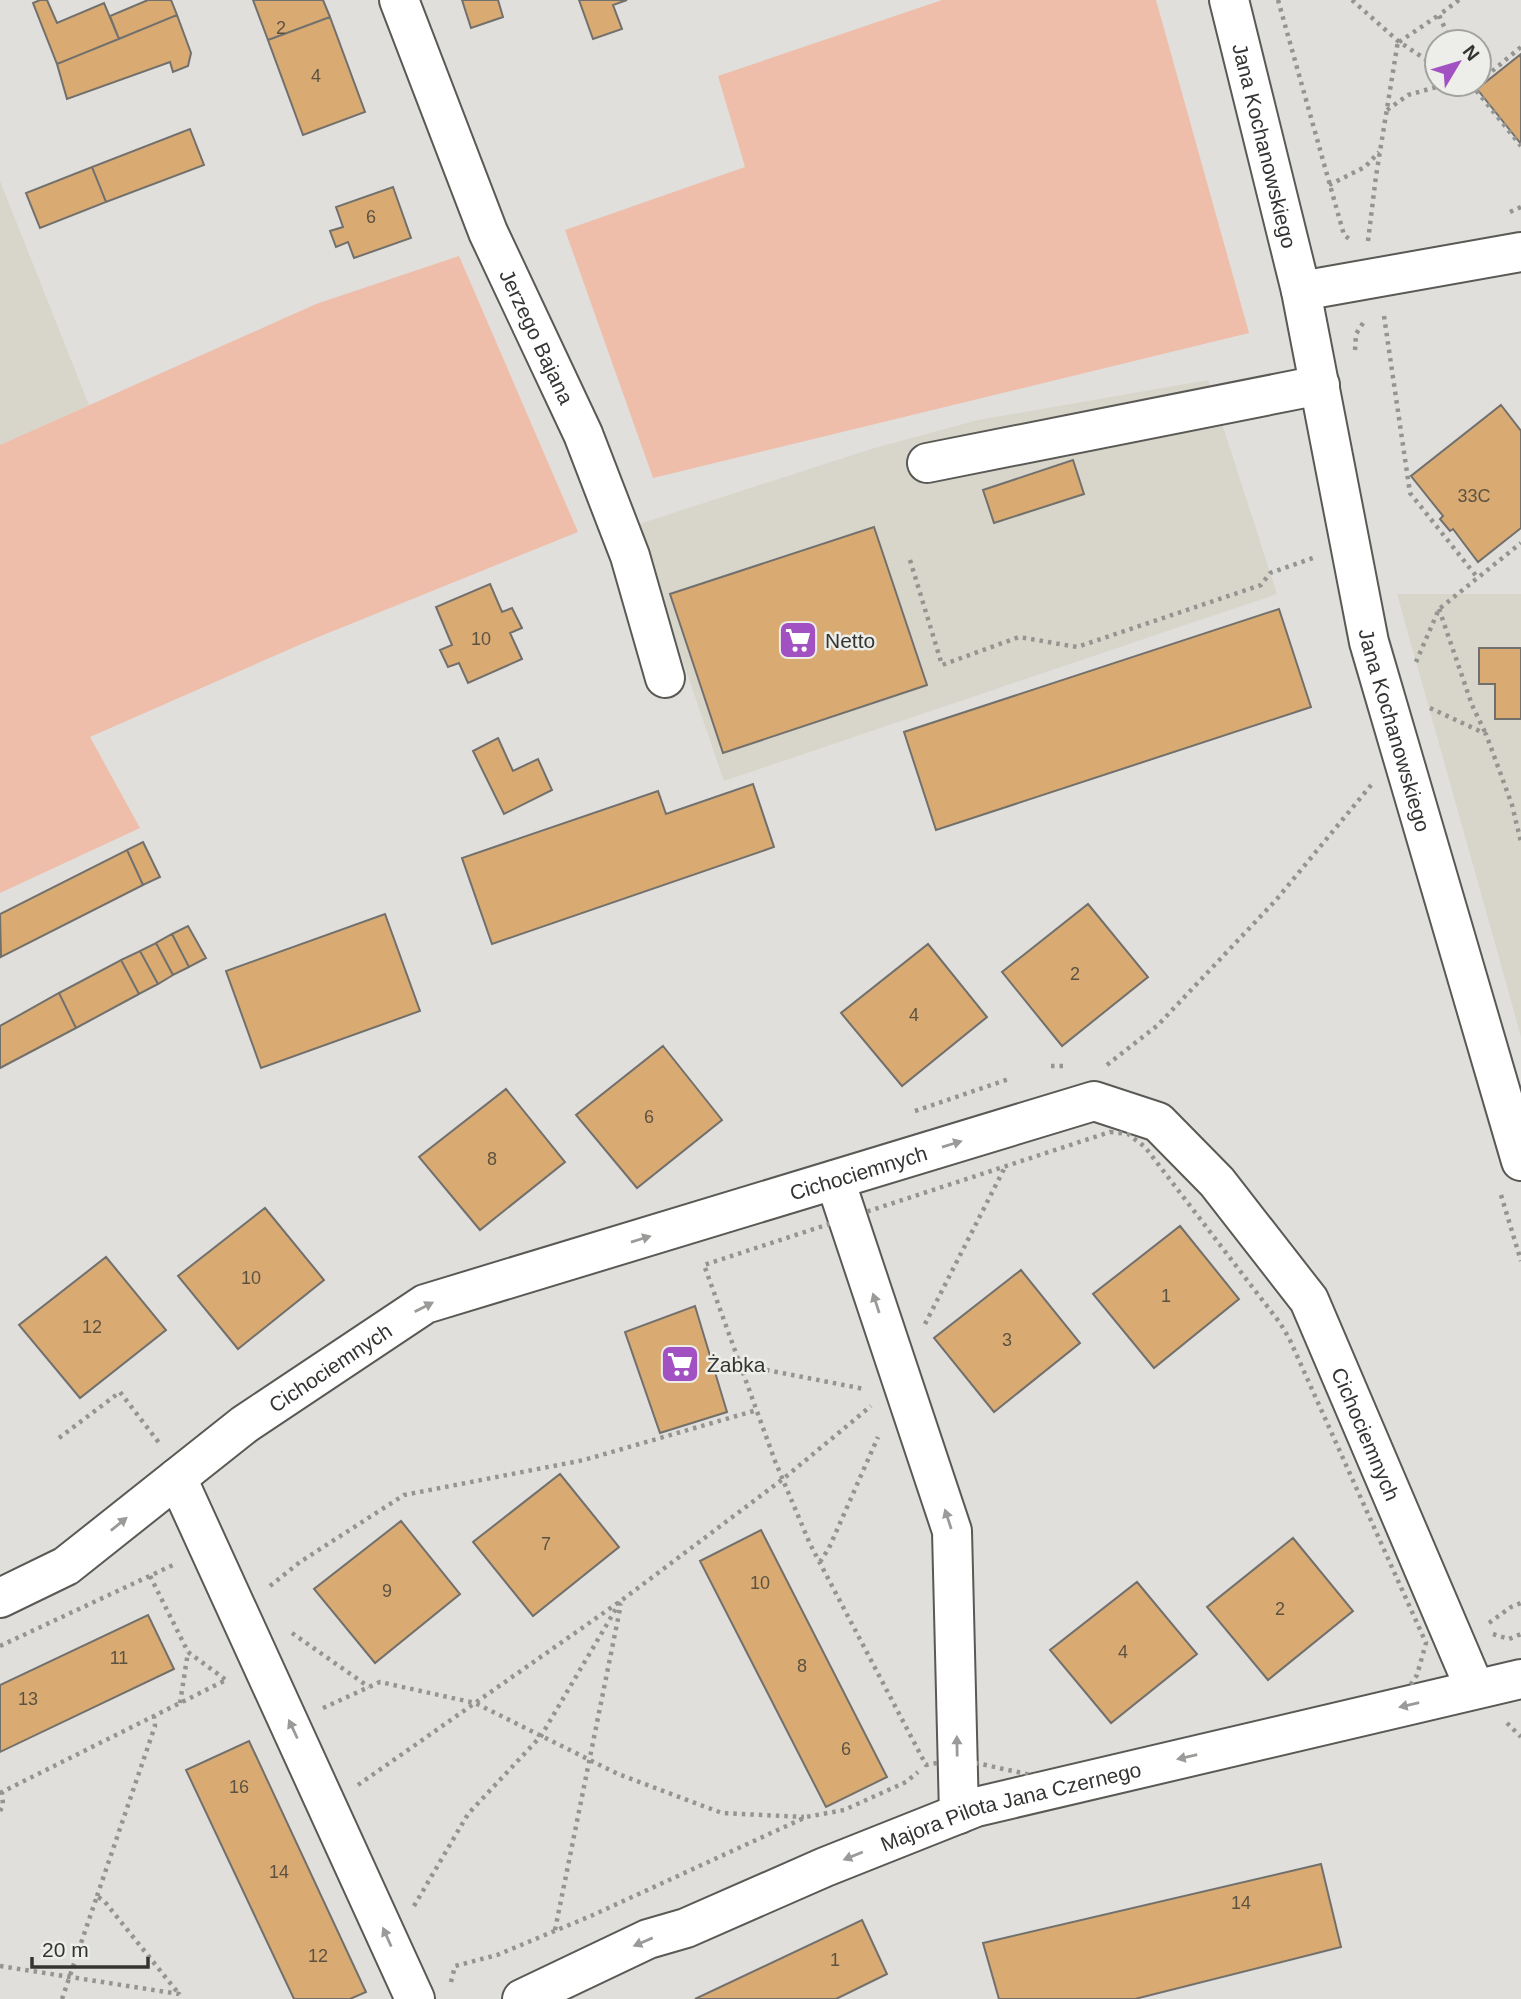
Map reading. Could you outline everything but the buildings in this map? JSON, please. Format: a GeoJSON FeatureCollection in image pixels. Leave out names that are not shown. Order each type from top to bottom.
{"type":"FeatureCollection","features":[{"type":"Feature","properties":{"kind":"street","name":"Jerzego Bajana"},"geometry":{"type":"LineString","coordinates":[[399,0],[488,232],[583,434],[630,556],[664,678]]}},
{"type":"Feature","properties":{"kind":"street","name":"Jana Kochanowskiego"},"geometry":{"type":"LineString","coordinates":[[1229,0],[1301,291],[1369,642],[1509,1172]]}},
{"type":"Feature","properties":{"kind":"street"},"geometry":{"type":"LineString","coordinates":[[1301,291],[1521,252]]}},
{"type":"Feature","properties":{"kind":"street"},"geometry":{"type":"LineString","coordinates":[[927,463],[1320,385]]}},
{"type":"Feature","properties":{"kind":"street","name":"Cichociemnych"},"geometry":{"type":"LineString","coordinates":[[0,1598],[66,1566],[171,1464],[245,1424],[425,1304],[1094,1101],[1157,1122],[1217,1182],[1309,1300],[1475,1689]]}},
{"type":"Feature","properties":{"kind":"street"},"geometry":{"type":"LineString","coordinates":[[835,1180],[847,1217],[887,1383],[952,1531],[942,1762],[959,1814]]}},
{"type":"Feature","properties":{"kind":"street"},"geometry":{"type":"LineString","coordinates":[[171,1464],[391,1946],[427,1993]]}},
{"type":"Feature","properties":{"kind":"street","name":"Majora Pilota Jana Czernego"},"geometry":{"type":"LineString","coordinates":[[522,1999],[648,1939],[686,1928],[825,1867],[976,1807],[1521,1679]]}},
{"type":"Feature","properties":{"kind":"path"},"geometry":{"type":"LineString","coordinates":[[1286,0],[1278,2],[1329,186],[1344,235],[1354,243]]}},
{"type":"Feature","properties":{"kind":"path"},"geometry":{"type":"LineString","coordinates":[[1352,0],[1399,42],[1423,58]]}},
{"type":"Feature","properties":{"kind":"path"},"geometry":{"type":"LineString","coordinates":[[1379,242],[1367,246],[1399,42],[1459,0]]}},
{"type":"Feature","properties":{"kind":"path"},"geometry":{"type":"LineString","coordinates":[[1439,15],[1445,28]]}},
{"type":"Feature","properties":{"kind":"path"},"geometry":{"type":"LineString","coordinates":[[1493,70],[1521,47]]}},
{"type":"Feature","properties":{"kind":"path"},"geometry":{"type":"LineString","coordinates":[[1387,110],[1408,95],[1423,91]]}},
{"type":"Feature","properties":{"kind":"path"},"geometry":{"type":"LineString","coordinates":[[1485,98],[1521,146]]}},
{"type":"Feature","properties":{"kind":"path"},"geometry":{"type":"LineString","coordinates":[[1329,186],[1365,167],[1380,151]]}},
{"type":"Feature","properties":{"kind":"path"},"geometry":{"type":"LineString","coordinates":[[1498,215],[1521,207]]}},
{"type":"Feature","properties":{"kind":"path"},"geometry":{"type":"LineString","coordinates":[[1354,356],[1356,334],[1365,320],[1392,315]]}},
{"type":"Feature","properties":{"kind":"path"},"geometry":{"type":"LineString","coordinates":[[1384,317],[1410,493],[1477,577]]}},
{"type":"Feature","properties":{"kind":"path"},"geometry":{"type":"LineString","coordinates":[[1412,671],[1439,609],[1521,543]]}},
{"type":"Feature","properties":{"kind":"path"},"geometry":{"type":"LineString","coordinates":[[1310,547],[1316,571]]}},
{"type":"Feature","properties":{"kind":"path"},"geometry":{"type":"LineString","coordinates":[[910,561],[942,664],[1019,637],[1077,647],[1261,585],[1270,573],[1312,558]]}},
{"type":"Feature","properties":{"kind":"path"},"geometry":{"type":"LineString","coordinates":[[1439,609],[1472,705],[1486,734],[1512,805],[1521,842]]}},
{"type":"Feature","properties":{"kind":"path"},"geometry":{"type":"LineString","coordinates":[[1423,706],[1486,734]]}},
{"type":"Feature","properties":{"kind":"path"},"geometry":{"type":"LineString","coordinates":[[1094,1101],[1103,1068],[1158,1025],[1195,987],[1276,900],[1377,778],[1380,791]]}},
{"type":"Feature","properties":{"kind":"path"},"geometry":{"type":"LineString","coordinates":[[905,1114],[1009,1079]]}},
{"type":"Feature","properties":{"kind":"path"},"geometry":{"type":"LineString","coordinates":[[290,1723],[380,1682],[475,1703],[618,1774],[722,1813],[806,1817],[844,1810],[906,1783],[942,1762],[1045,1778],[1407,1690],[1417,1675],[1426,1643],[1284,1331],[1144,1147],[1128,1134],[1110,1132],[704,1265],[783,1479],[820,1563],[942,1762]]}},
{"type":"Feature","properties":{"kind":"path"},"geometry":{"type":"LineString","coordinates":[[741,1365],[887,1383],[1005,1166]]}},
{"type":"Feature","properties":{"kind":"path"},"geometry":{"type":"LineString","coordinates":[[1509,1172],[1521,1261]]}},
{"type":"Feature","properties":{"kind":"path"},"geometry":{"type":"LineString","coordinates":[[59,1438],[120,1392],[171,1464]]}},
{"type":"Feature","properties":{"kind":"path"},"geometry":{"type":"LineString","coordinates":[[326,1803],[361,1783],[622,1600],[783,1479],[874,1404]]}},
{"type":"Feature","properties":{"kind":"path"},"geometry":{"type":"LineString","coordinates":[[270,1586],[300,1562],[404,1495],[584,1460],[757,1410]]}},
{"type":"Feature","properties":{"kind":"path"},"geometry":{"type":"LineString","coordinates":[[820,1563],[881,1430]]}},
{"type":"Feature","properties":{"kind":"path"},"geometry":{"type":"LineString","coordinates":[[0,1646],[209,1548]]}},
{"type":"Feature","properties":{"kind":"path"},"geometry":{"type":"LineString","coordinates":[[150,1576],[188,1652],[226,1680]]}},
{"type":"Feature","properties":{"kind":"path"},"geometry":{"type":"LineString","coordinates":[[391,1946],[468,1814],[541,1736],[622,1600]]}},
{"type":"Feature","properties":{"kind":"path"},"geometry":{"type":"LineString","coordinates":[[555,1930],[622,1600]]}},
{"type":"Feature","properties":{"kind":"path"},"geometry":{"type":"LineString","coordinates":[[1480,1630],[1511,1607],[1521,1603]]}},
{"type":"Feature","properties":{"kind":"path"},"geometry":{"type":"LineString","coordinates":[[282,1626],[369,1687]]}},
{"type":"Feature","properties":{"kind":"path"},"geometry":{"type":"LineString","coordinates":[[1489,1633],[1509,1639],[1521,1634]]}},
{"type":"Feature","properties":{"kind":"path"},"geometry":{"type":"LineString","coordinates":[[180,1703],[188,1652]]}},
{"type":"Feature","properties":{"kind":"path"},"geometry":{"type":"LineString","coordinates":[[0,1811],[3,1805],[1,1792],[262,1662]]}},
{"type":"Feature","properties":{"kind":"path"},"geometry":{"type":"LineString","coordinates":[[62,1999],[155,1726],[154,1716]]}},
{"type":"Feature","properties":{"kind":"path"},"geometry":{"type":"LineString","coordinates":[[1507,1722],[1521,1737]]}},
{"type":"Feature","properties":{"kind":"path"},"geometry":{"type":"LineString","coordinates":[[427,1993],[450,1983],[455,1966],[497,1955],[806,1817]]}},
{"type":"Feature","properties":{"kind":"path"},"geometry":{"type":"LineString","coordinates":[[97,1896],[105,1902],[181,1996]]}},
{"type":"Feature","properties":{"kind":"path"},"geometry":{"type":"LineString","coordinates":[[0,1966],[181,1996]]}},
{"type":"Feature","properties":{"kind":"shaded area"},"geometry":{"type":"Polygon","coordinates":[[[942,0],[1156,0],[1249,333],[653,478],[565,230],[745,167],[718,76],[942,0]]]}},
{"type":"Feature","properties":{"kind":"shaded area"},"geometry":{"type":"Polygon","coordinates":[[[0,181],[89,405],[0,445],[0,181]]]}},
{"type":"Feature","properties":{"kind":"shaded area"},"geometry":{"type":"Polygon","coordinates":[[[459,256],[578,532],[306,642],[90,737],[140,828],[0,893],[0,445],[316,304],[459,256]]]}},
{"type":"Feature","properties":{"kind":"shaded area"},"geometry":{"type":"Polygon","coordinates":[[[1208,380],[1277,594],[724,781],[636,525],[871,449],[978,420],[1208,380]]]}},
{"type":"Feature","properties":{"kind":"shaded area"},"geometry":{"type":"Polygon","coordinates":[[[1397,594],[1521,594],[1521,1037],[1501,965],[1397,594]]]}},
{"type":"Feature","properties":{"kind":"place","name":"Netto"},"geometry":{"type":"Point","coordinates":[798,640]}},
{"type":"Feature","properties":{"kind":"place","name":"Żabka"},"geometry":{"type":"Point","coordinates":[680,1364]}}]}
